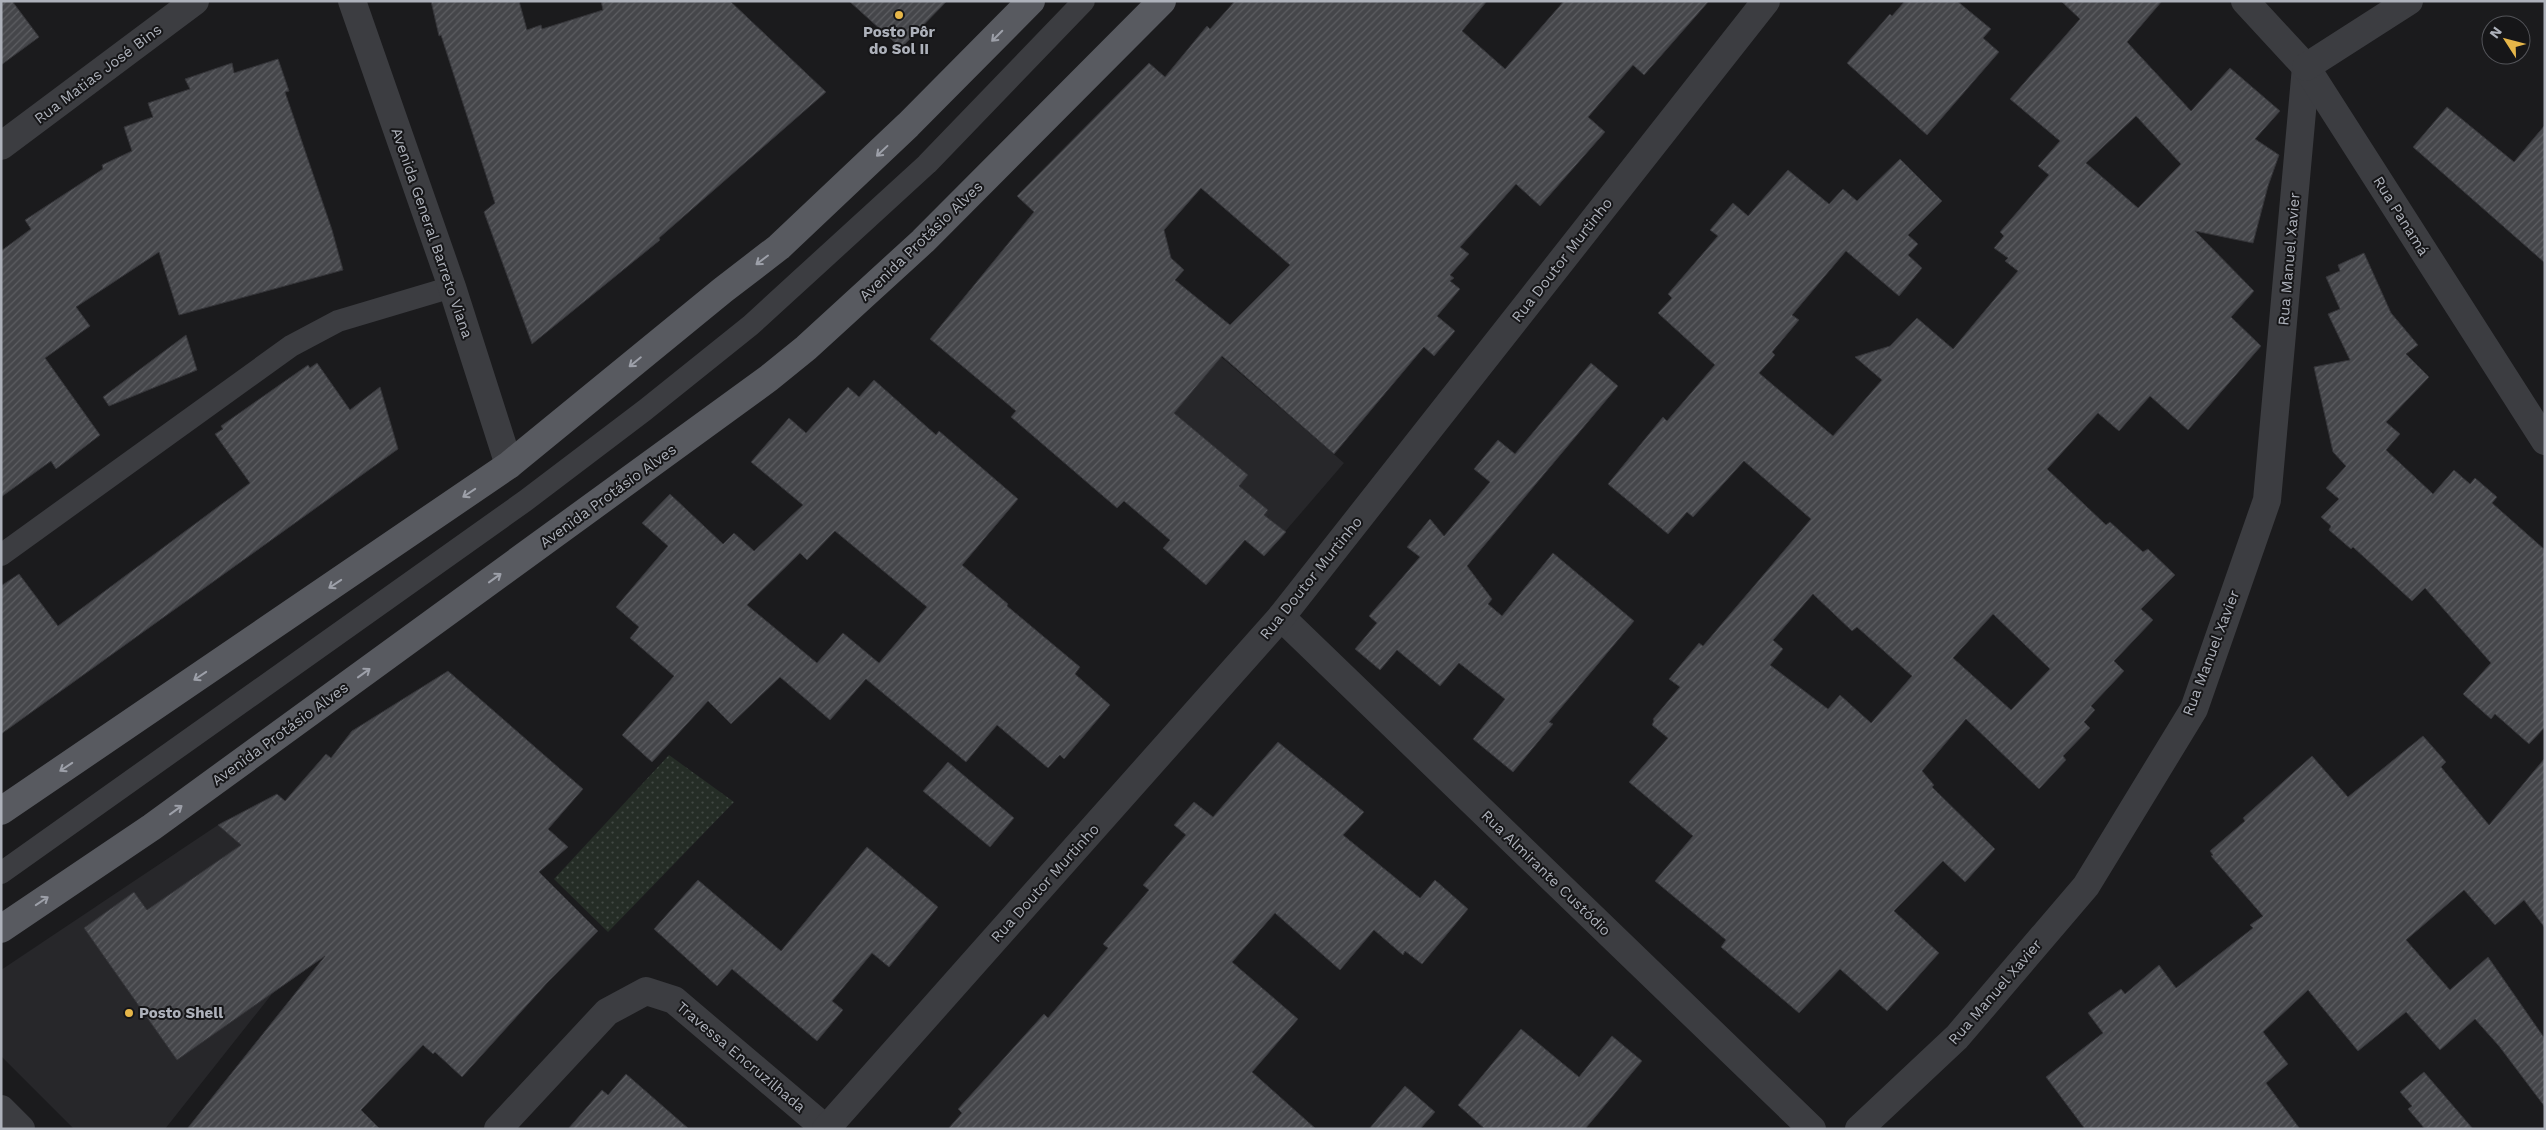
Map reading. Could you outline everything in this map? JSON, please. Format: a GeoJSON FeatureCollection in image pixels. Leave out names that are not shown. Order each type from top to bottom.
{"type":"FeatureCollection","features":[{"type":"Feature","properties":{"kind":"main road"},"geometry":{"type":"LineString","coordinates":[[1,811],[509,465],[722,290],[780,246],[908,126],[1031,1]]}},
{"type":"Feature","properties":{"kind":"main road","name":"Avenida Protásio Alves"},"geometry":{"type":"LineString","coordinates":[[1,929],[152,827],[769,378],[806,348],[923,241],[1120,46],[1162,1]]}},
{"type":"Feature","properties":{"kind":"street","name":"Rua Matias José Bins"},"geometry":{"type":"LineString","coordinates":[[1,146],[195,1]]}},
{"type":"Feature","properties":{"kind":"street","name":"Avenida General Barreto Viana"},"geometry":{"type":"LineString","coordinates":[[352,1],[452,287],[509,465]]}},
{"type":"Feature","properties":{"kind":"street","name":"Rua Doutor Murtinho"},"geometry":{"type":"LineString","coordinates":[[826,1129],[1281,617],[1766,1]]}},
{"type":"Feature","properties":{"kind":"street","name":"Rua Panamá"},"geometry":{"type":"LineString","coordinates":[[2245,1],[2306,67],[2545,441]]}},
{"type":"Feature","properties":{"kind":"street"},"geometry":{"type":"LineString","coordinates":[[2306,67],[2409,1]]}},
{"type":"Feature","properties":{"kind":"street","name":"Rua Manuel Xavier"},"geometry":{"type":"LineString","coordinates":[[1859,1129],[1957,1037],[2086,886],[2194,709],[2267,500],[2306,67]]}},
{"type":"Feature","properties":{"kind":"street","name":"Rua Almirante Custódio"},"geometry":{"type":"LineString","coordinates":[[1281,617],[1812,1129]]}},
{"type":"Feature","properties":{"kind":"street","name":"Travessa Encruzilhada"},"geometry":{"type":"LineString","coordinates":[[498,1129],[607,1012],[646,991],[674,1000],[826,1129]]}},
{"type":"Feature","properties":{"kind":"street"},"geometry":{"type":"LineString","coordinates":[[1,1109],[21,1129]]}},
{"type":"Feature","properties":{"kind":"lane"},"geometry":{"type":"LineString","coordinates":[[1,873],[525,501],[729,344],[796,287],[927,164],[1084,1]]}},
{"type":"Feature","properties":{"kind":"lane"},"geometry":{"type":"LineString","coordinates":[[1120,46],[1141,1]]}},
{"type":"Feature","properties":{"kind":"lane"},"geometry":{"type":"LineString","coordinates":[[1,555],[291,346],[338,322],[452,287]]}},
{"type":"Feature","properties":{"kind":"shaded area"},"geometry":{"type":"Polygon","coordinates":[[[1212,349],[1344,463],[1264,556],[1131,443],[1212,349]]]}},
{"type":"Feature","properties":{"kind":"shaded area"},"geometry":{"type":"Polygon","coordinates":[[[669,755],[734,802],[608,932],[554,879],[669,755]]]}},
{"type":"Feature","properties":{"kind":"shaded area","name":"Posto Shell"},"geometry":{"type":"Polygon","coordinates":[[[218,825],[329,922],[165,1129],[74,1129],[1,1056],[1,970],[218,825]]]}},
{"type":"Feature","properties":{"kind":"building"},"geometry":{"type":"Polygon","coordinates":[[[1,1],[12,1],[39,37],[1,65],[1,1]]]}},
{"type":"Feature","properties":{"kind":"building"},"geometry":{"type":"Polygon","coordinates":[[[431,1],[519,1],[527,30],[541,25],[542,29],[603,10],[601,1],[730,1],[826,92],[659,238],[660,240],[532,344],[484,212],[495,203],[441,35],[439,36],[431,1]]]}},
{"type":"Feature","properties":{"kind":"building","name":"Posto Pôr do Sol II"},"geometry":{"type":"Polygon","coordinates":[[[849,1],[947,1],[901,48],[849,1]]]}},
{"type":"Feature","properties":{"kind":"building"},"geometry":{"type":"Polygon","coordinates":[[[1235,1],[1487,1],[1462,31],[1505,69],[1564,1],[1709,1],[1644,75],[1633,65],[1588,117],[1605,132],[1540,206],[1516,184],[1460,247],[1469,254],[1450,275],[1454,278],[1450,281],[1460,289],[1437,316],[1455,331],[1434,356],[1424,347],[1334,454],[1222,356],[1174,413],[1248,475],[1239,486],[1268,510],[1264,515],[1286,532],[1264,556],[1245,540],[1206,585],[1163,548],[1170,540],[1124,501],[1117,508],[1011,417],[1016,411],[930,339],[1034,212],[1017,196],[1149,63],[1165,77],[1207,26],[1210,29],[1235,1]],[[1201,188],[1164,230],[1171,258],[1184,270],[1175,280],[1230,325],[1290,265],[1201,188]]]}},
{"type":"Feature","properties":{"kind":"building"},"geometry":{"type":"Polygon","coordinates":[[[1905,1],[1957,1],[1991,29],[1983,38],[1999,52],[1927,135],[1847,63],[1890,14],[1892,16],[1905,1]]]}},
{"type":"Feature","properties":{"kind":"building"},"geometry":{"type":"Polygon","coordinates":[[[2061,1],[2162,1],[2127,42],[2191,111],[2230,68],[2280,111],[2255,139],[2279,155],[2268,186],[2253,243],[2195,231],[2254,291],[2231,317],[2261,346],[2188,430],[2150,396],[2119,431],[2098,413],[2047,469],[2106,525],[2110,522],[2143,552],[2148,549],[2175,575],[2141,609],[2153,620],[2114,661],[2124,671],[2091,706],[2095,710],[2084,722],[2090,728],[2063,756],[2066,760],[2039,789],[1966,719],[1922,771],[1934,785],[1932,787],[1995,849],[1965,882],[1943,861],[1894,911],[1939,953],[1887,1011],[1840,969],[1799,1013],[1721,947],[1726,940],[1655,881],[1693,836],[1629,782],[1668,738],[1652,725],[1653,719],[1680,687],[1669,679],[1699,643],[1703,646],[1811,519],[1744,461],[1693,517],[1687,512],[1668,534],[1608,484],[1663,417],[1667,421],[1715,365],[1658,313],[1672,298],[1668,294],[1718,236],[1710,230],[1733,203],[1748,216],[1788,170],[1829,204],[1843,189],[1857,201],[1900,159],[1942,201],[1908,235],[1918,244],[1908,255],[1922,268],[1899,296],[1846,251],[1792,315],[1799,320],[1772,352],[1775,355],[1759,373],[1833,436],[1882,380],[1855,357],[1890,346],[1917,318],[1953,349],[2018,271],[2005,261],[2008,258],[1994,248],[2004,236],[2000,232],[2049,175],[2038,166],[2060,141],[2010,99],[2080,19],[2061,1]],[[2136,116],[2086,163],[2138,208],[2181,164],[2136,116]],[[1813,594],[1773,640],[1783,649],[1770,665],[1828,709],[1840,695],[1871,723],[1912,676],[1857,627],[1852,631],[1813,594]],[[1993,614],[1953,658],[2011,710],[2050,669],[1993,614]]]}},
{"type":"Feature","properties":{"kind":"building"},"geometry":{"type":"Polygon","coordinates":[[[278,59],[289,91],[285,92],[332,230],[343,270],[179,315],[159,252],[76,307],[90,326],[45,358],[100,435],[56,469],[51,461],[1,497],[1,251],[31,229],[25,220],[103,169],[102,165],[132,151],[124,127],[153,117],[148,103],[190,89],[185,79],[232,63],[234,73],[278,59]]]}},
{"type":"Feature","properties":{"kind":"building"},"geometry":{"type":"Polygon","coordinates":[[[2447,107],[2514,162],[2545,125],[2545,263],[2413,147],[2447,107]]]}},
{"type":"Feature","properties":{"kind":"building"},"geometry":{"type":"Polygon","coordinates":[[[2364,253],[2391,313],[2418,345],[2406,354],[2429,377],[2386,422],[2400,434],[2386,450],[2433,494],[2454,470],[2470,484],[2475,478],[2497,497],[2492,503],[2545,550],[2545,727],[2529,744],[2495,714],[2491,719],[2463,694],[2491,663],[2425,588],[2412,601],[2353,547],[2351,549],[2329,530],[2331,526],[2321,517],[2339,499],[2326,488],[2346,466],[2333,452],[2314,367],[2350,360],[2328,314],[2340,309],[2326,277],[2340,271],[2338,265],[2364,253]]]}},
{"type":"Feature","properties":{"kind":"building"},"geometry":{"type":"Polygon","coordinates":[[[186,335],[197,370],[109,406],[103,397],[186,335]]]}},
{"type":"Feature","properties":{"kind":"building"},"geometry":{"type":"Polygon","coordinates":[[[317,363],[350,410],[380,387],[398,449],[1,734],[1,586],[19,574],[58,626],[250,483],[215,434],[223,429],[221,426],[308,365],[310,368],[317,363]]]}},
{"type":"Feature","properties":{"kind":"building"},"geometry":{"type":"Polygon","coordinates":[[[1591,363],[1618,386],[1467,566],[1492,599],[1488,604],[1502,616],[1553,553],[1634,621],[1549,722],[1553,724],[1513,772],[1473,739],[1505,699],[1459,663],[1440,686],[1397,650],[1380,670],[1355,649],[1377,623],[1369,616],[1420,557],[1407,547],[1430,519],[1444,536],[1490,482],[1474,469],[1498,440],[1515,454],[1591,363]]]}},
{"type":"Feature","properties":{"kind":"building"},"geometry":{"type":"Polygon","coordinates":[[[874,380],[936,435],[939,431],[1018,499],[962,565],[1008,604],[1007,606],[1080,667],[1075,674],[1110,705],[1064,759],[1060,755],[1048,768],[997,725],[966,762],[866,679],[830,720],[780,677],[731,724],[708,701],[652,762],[622,735],[674,676],[630,638],[639,627],[616,607],[668,546],[642,523],[670,494],[723,544],[734,533],[754,551],[803,505],[751,462],[789,418],[806,433],[848,387],[859,397],[874,380]],[[835,531],[807,560],[800,553],[747,605],[817,663],[843,633],[879,663],[927,607],[835,531]]]}},
{"type":"Feature","properties":{"kind":"building"},"geometry":{"type":"Polygon","coordinates":[[[448,671],[583,789],[548,829],[568,847],[539,872],[598,931],[547,983],[462,1077],[435,1052],[433,1054],[423,1045],[361,1110],[380,1129],[187,1129],[325,956],[177,1060],[84,928],[134,892],[147,910],[241,845],[218,825],[277,794],[285,801],[326,754],[331,758],[352,731],[448,671]]]}},
{"type":"Feature","properties":{"kind":"building"},"geometry":{"type":"Polygon","coordinates":[[[2423,736],[2446,762],[2441,767],[2489,825],[2545,758],[2545,928],[2524,900],[2495,925],[2464,890],[2406,940],[2450,990],[2488,957],[2545,1039],[2545,1107],[2499,1046],[2475,1019],[2440,1050],[2406,1012],[2358,1051],[2308,990],[2263,1032],[2288,1064],[2266,1083],[2300,1129],[2085,1129],[2046,1077],[2103,1033],[2088,1013],[2121,989],[2125,994],[2159,965],[2176,988],[2253,928],[2250,925],[2263,916],[2211,856],[2213,855],[2210,851],[2245,821],[2243,818],[2312,756],[2348,797],[2423,736]]]}},
{"type":"Feature","properties":{"kind":"building"},"geometry":{"type":"Polygon","coordinates":[[[1278,742],[1364,812],[1343,835],[1420,898],[1435,880],[1468,909],[1422,964],[1405,951],[1403,955],[1374,930],[1340,970],[1275,913],[1232,962],[1298,1019],[1252,1072],[1316,1129],[948,1129],[962,1113],[958,1109],[1044,1014],[1048,1018],[1108,948],[1103,944],[1149,890],[1143,885],[1186,835],[1174,825],[1194,802],[1213,817],[1278,742]]]}},
{"type":"Feature","properties":{"kind":"building"},"geometry":{"type":"Polygon","coordinates":[[[948,762],[1014,818],[990,847],[923,791],[948,762]]]}},
{"type":"Feature","properties":{"kind":"building"},"geometry":{"type":"Polygon","coordinates":[[[867,847],[938,907],[889,967],[872,953],[832,1001],[843,1010],[817,1041],[732,969],[717,986],[654,929],[698,880],[781,951],[867,847]]]}},
{"type":"Feature","properties":{"kind":"building"},"geometry":{"type":"Polygon","coordinates":[[[1521,1029],[1579,1077],[1612,1036],[1642,1061],[1585,1129],[1485,1129],[1458,1105],[1521,1029]]]}},
{"type":"Feature","properties":{"kind":"building"},"geometry":{"type":"Polygon","coordinates":[[[2424,1072],[2473,1129],[2425,1129],[2408,1109],[2412,1106],[2400,1092],[2424,1072]]]}},
{"type":"Feature","properties":{"kind":"building"},"geometry":{"type":"Polygon","coordinates":[[[626,1074],[689,1129],[568,1129],[602,1090],[608,1095],[626,1074]]]}},
{"type":"Feature","properties":{"kind":"building"},"geometry":{"type":"Polygon","coordinates":[[[1405,1086],[1435,1112],[1420,1129],[1369,1129],[1405,1086]]]}},
{"type":"Feature","properties":{"kind":"place","name":"Posto Pôr do Sol II"},"geometry":{"type":"Point","coordinates":[899,15]}},
{"type":"Feature","properties":{"kind":"place","name":"Posto Shell"},"geometry":{"type":"Point","coordinates":[129,1013]}}]}
